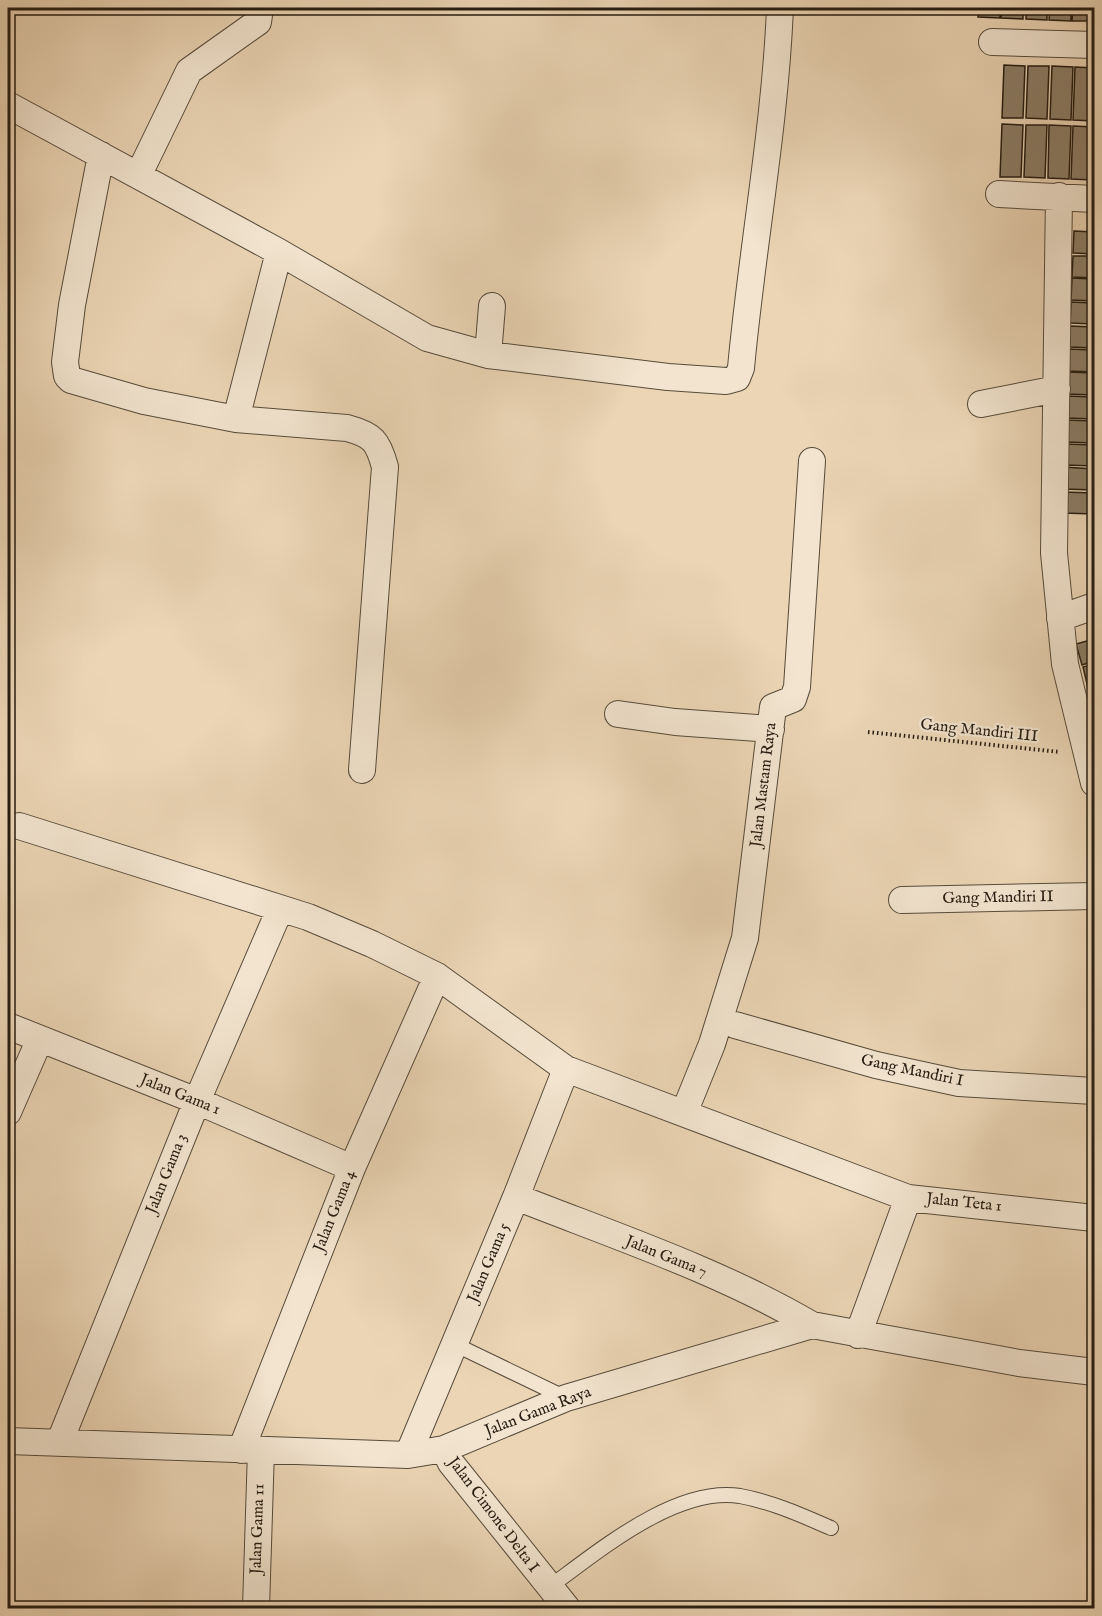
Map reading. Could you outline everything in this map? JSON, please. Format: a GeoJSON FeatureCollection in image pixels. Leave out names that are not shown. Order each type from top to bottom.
{"type":"FeatureCollection","features":[{"type":"Feature","properties":{"kind":"street"},"geometry":{"type":"LineString","coordinates":[[139,174],[189,71],[258,22],[260,8]]}},
{"type":"Feature","properties":{"kind":"street"},"geometry":{"type":"LineString","coordinates":[[8,105],[139,174],[427,338],[489,355],[668,377],[726,381],[737,378],[741,368],[750,277],[778,57],[780,8]]}},
{"type":"Feature","properties":{"kind":"street"},"geometry":{"type":"LineString","coordinates":[[992,42],[1095,45]]}},
{"type":"Feature","properties":{"kind":"street"},"geometry":{"type":"LineString","coordinates":[[101,155],[72,305],[65,362],[67,376],[76,383],[133,398],[236,419],[347,428],[362,432],[374,439],[380,450],[385,467],[362,770]]}},
{"type":"Feature","properties":{"kind":"street"},"geometry":{"type":"LineString","coordinates":[[999,194],[1095,199]]}},
{"type":"Feature","properties":{"kind":"street"},"geometry":{"type":"LineString","coordinates":[[1059,196],[1054,553],[1065,664],[1091,749],[1095,783]]}},
{"type":"Feature","properties":{"kind":"street"},"geometry":{"type":"LineString","coordinates":[[236,419],[279,252]]}},
{"type":"Feature","properties":{"kind":"street"},"geometry":{"type":"LineString","coordinates":[[489,355],[492,306]]}},
{"type":"Feature","properties":{"kind":"street"},"geometry":{"type":"LineString","coordinates":[[981,404],[1057,389]]}},
{"type":"Feature","properties":{"kind":"street","name":"Jalan Mastam Raya"},"geometry":{"type":"LineString","coordinates":[[684,1113],[712,1044],[745,938],[773,708],[793,699],[797,687],[812,461]]}},
{"type":"Feature","properties":{"kind":"street"},"geometry":{"type":"LineString","coordinates":[[1060,618],[1095,606]]}},
{"type":"Feature","properties":{"kind":"street"},"geometry":{"type":"LineString","coordinates":[[618,714],[675,722],[771,729]]}},
{"type":"Feature","properties":{"kind":"street"},"geometry":{"type":"LineString","coordinates":[[19,826],[280,909],[372,944],[437,976],[566,1069],[908,1198]]}},
{"type":"Feature","properties":{"kind":"street","name":"Gang Mandiri II"},"geometry":{"type":"LineString","coordinates":[[902,900],[1095,896]]}},
{"type":"Feature","properties":{"kind":"street","name":"Jalan Gama 3"},"geometry":{"type":"LineString","coordinates":[[60,1441],[197,1101],[280,909]]}},
{"type":"Feature","properties":{"kind":"street","name":"Jalan Gama 4"},"geometry":{"type":"LineString","coordinates":[[251,1450],[352,1168],[437,976]]}},
{"type":"Feature","properties":{"kind":"street","name":"Gang Mandiri I"},"geometry":{"type":"LineString","coordinates":[[735,1025],[876,1065],[959,1083],[1095,1091]]}},
{"type":"Feature","properties":{"kind":"street","name":"Jalan Gama 1"},"geometry":{"type":"LineString","coordinates":[[8,1026],[39,1041],[197,1101],[352,1168]]}},
{"type":"Feature","properties":{"kind":"street"},"geometry":{"type":"LineString","coordinates":[[8,1112],[39,1041]]}},
{"type":"Feature","properties":{"kind":"street","name":"Jalan Gama 5"},"geometry":{"type":"LineString","coordinates":[[408,1455],[516,1197],[566,1069]]}},
{"type":"Feature","properties":{"kind":"street","name":"Jalan Gama 7"},"geometry":{"type":"LineString","coordinates":[[516,1197],[676,1260],[780,1306],[812,1325]]}},
{"type":"Feature","properties":{"kind":"street","name":"Jalan Teta 1"},"geometry":{"type":"LineString","coordinates":[[858,1335],[908,1198],[1095,1218]]}},
{"type":"Feature","properties":{"kind":"street","name":"Jalan Gama Raya"},"geometry":{"type":"LineString","coordinates":[[8,1441],[447,1456],[566,1398],[812,1325],[1019,1363],[1095,1372]]}},
{"type":"Feature","properties":{"kind":"street","name":"Jalan Gama 11"},"geometry":{"type":"LineString","coordinates":[[251,1450],[255,1608]]}},
{"type":"Feature","properties":{"kind":"street","name":"Jalan Cimone Delta I"},"geometry":{"type":"LineString","coordinates":[[447,1456],[548,1588],[567,1608]]}},
{"type":"Feature","properties":{"kind":"lane"},"geometry":{"type":"LineString","coordinates":[[454,1344],[566,1398]]}},
{"type":"Feature","properties":{"kind":"lane"},"geometry":{"type":"LineString","coordinates":[[548,1588],[618,1537],[689,1500],[737,1496],[784,1507],[831,1528]]}},
{"type":"Feature","properties":{"kind":"path","name":"Gang Mandiri III"},"geometry":{"type":"LineString","coordinates":[[868,732],[1091,749]]}},
{"type":"Feature","properties":{"kind":"building"},"geometry":{"type":"Polygon","coordinates":[[[979,8],[1000,8],[1000,18],[978,17],[979,8]]]}},
{"type":"Feature","properties":{"kind":"building"},"geometry":{"type":"Polygon","coordinates":[[[1002,8],[1023,8],[1023,19],[1001,18],[1002,8]]]}},
{"type":"Feature","properties":{"kind":"building"},"geometry":{"type":"Polygon","coordinates":[[[1026,8],[1047,8],[1047,20],[1026,19],[1026,8]]]}},
{"type":"Feature","properties":{"kind":"building"},"geometry":{"type":"Polygon","coordinates":[[[1050,8],[1071,8],[1071,21],[1049,20],[1050,8]]]}},
{"type":"Feature","properties":{"kind":"building"},"geometry":{"type":"Polygon","coordinates":[[[1073,8],[1094,8],[1094,21],[1072,21],[1073,8]]]}},
{"type":"Feature","properties":{"kind":"building"},"geometry":{"type":"Polygon","coordinates":[[[1004,65],[1025,66],[1023,118],[1002,118],[1004,65]]]}},
{"type":"Feature","properties":{"kind":"building"},"geometry":{"type":"Polygon","coordinates":[[[1028,66],[1049,66],[1047,119],[1026,118],[1028,66]]]}},
{"type":"Feature","properties":{"kind":"building"},"geometry":{"type":"Polygon","coordinates":[[[1052,66],[1073,67],[1071,120],[1050,119],[1052,66]]]}},
{"type":"Feature","properties":{"kind":"building"},"geometry":{"type":"Polygon","coordinates":[[[1075,67],[1094,68],[1094,121],[1073,120],[1075,67]]]}},
{"type":"Feature","properties":{"kind":"building"},"geometry":{"type":"Polygon","coordinates":[[[1002,124],[1023,125],[1021,177],[1000,177],[1002,124]]]}},
{"type":"Feature","properties":{"kind":"building"},"geometry":{"type":"Polygon","coordinates":[[[1026,125],[1047,125],[1045,178],[1024,177],[1026,125]]]}},
{"type":"Feature","properties":{"kind":"building"},"geometry":{"type":"Polygon","coordinates":[[[1049,125],[1071,126],[1069,179],[1048,178],[1049,125]]]}},
{"type":"Feature","properties":{"kind":"building"},"geometry":{"type":"Polygon","coordinates":[[[1073,126],[1094,127],[1092,180],[1071,179],[1073,126]]]}},
{"type":"Feature","properties":{"kind":"building"},"geometry":{"type":"Polygon","coordinates":[[[1074,231],[1094,232],[1094,254],[1073,253],[1074,231]]]}},
{"type":"Feature","properties":{"kind":"building"},"geometry":{"type":"Polygon","coordinates":[[[1073,256],[1094,256],[1094,278],[1072,277],[1073,256]]]}},
{"type":"Feature","properties":{"kind":"building"},"geometry":{"type":"Polygon","coordinates":[[[1072,278],[1094,279],[1094,301],[1071,300],[1072,278]]]}},
{"type":"Feature","properties":{"kind":"building"},"geometry":{"type":"Polygon","coordinates":[[[1071,302],[1094,303],[1094,324],[1070,323],[1071,302]]]}},
{"type":"Feature","properties":{"kind":"building"},"geometry":{"type":"Polygon","coordinates":[[[1070,326],[1094,327],[1094,348],[1069,347],[1070,326]]]}},
{"type":"Feature","properties":{"kind":"building"},"geometry":{"type":"Polygon","coordinates":[[[1069,349],[1094,350],[1094,372],[1068,371],[1069,349]]]}},
{"type":"Feature","properties":{"kind":"building"},"geometry":{"type":"Polygon","coordinates":[[[1068,372],[1094,373],[1094,395],[1068,394],[1068,372]]]}},
{"type":"Feature","properties":{"kind":"building"},"geometry":{"type":"Polygon","coordinates":[[[1067,396],[1094,397],[1094,419],[1066,418],[1067,396]]]}},
{"type":"Feature","properties":{"kind":"building"},"geometry":{"type":"Polygon","coordinates":[[[1066,420],[1094,421],[1094,443],[1066,442],[1066,420]]]}},
{"type":"Feature","properties":{"kind":"building"},"geometry":{"type":"Polygon","coordinates":[[[1065,444],[1094,445],[1094,466],[1064,465],[1065,444]]]}},
{"type":"Feature","properties":{"kind":"building"},"geometry":{"type":"Polygon","coordinates":[[[1064,467],[1094,469],[1094,490],[1063,489],[1064,467]]]}},
{"type":"Feature","properties":{"kind":"building"},"geometry":{"type":"Polygon","coordinates":[[[1063,492],[1094,493],[1094,514],[1063,513],[1063,492]]]}},
{"type":"Feature","properties":{"kind":"building"},"geometry":{"type":"Polygon","coordinates":[[[1094,639],[1094,661],[1082,665],[1076,644],[1094,639]]]}},
{"type":"Feature","properties":{"kind":"building"},"geometry":{"type":"Polygon","coordinates":[[[1094,664],[1094,686],[1088,688],[1083,667],[1094,664]]]}}]}
